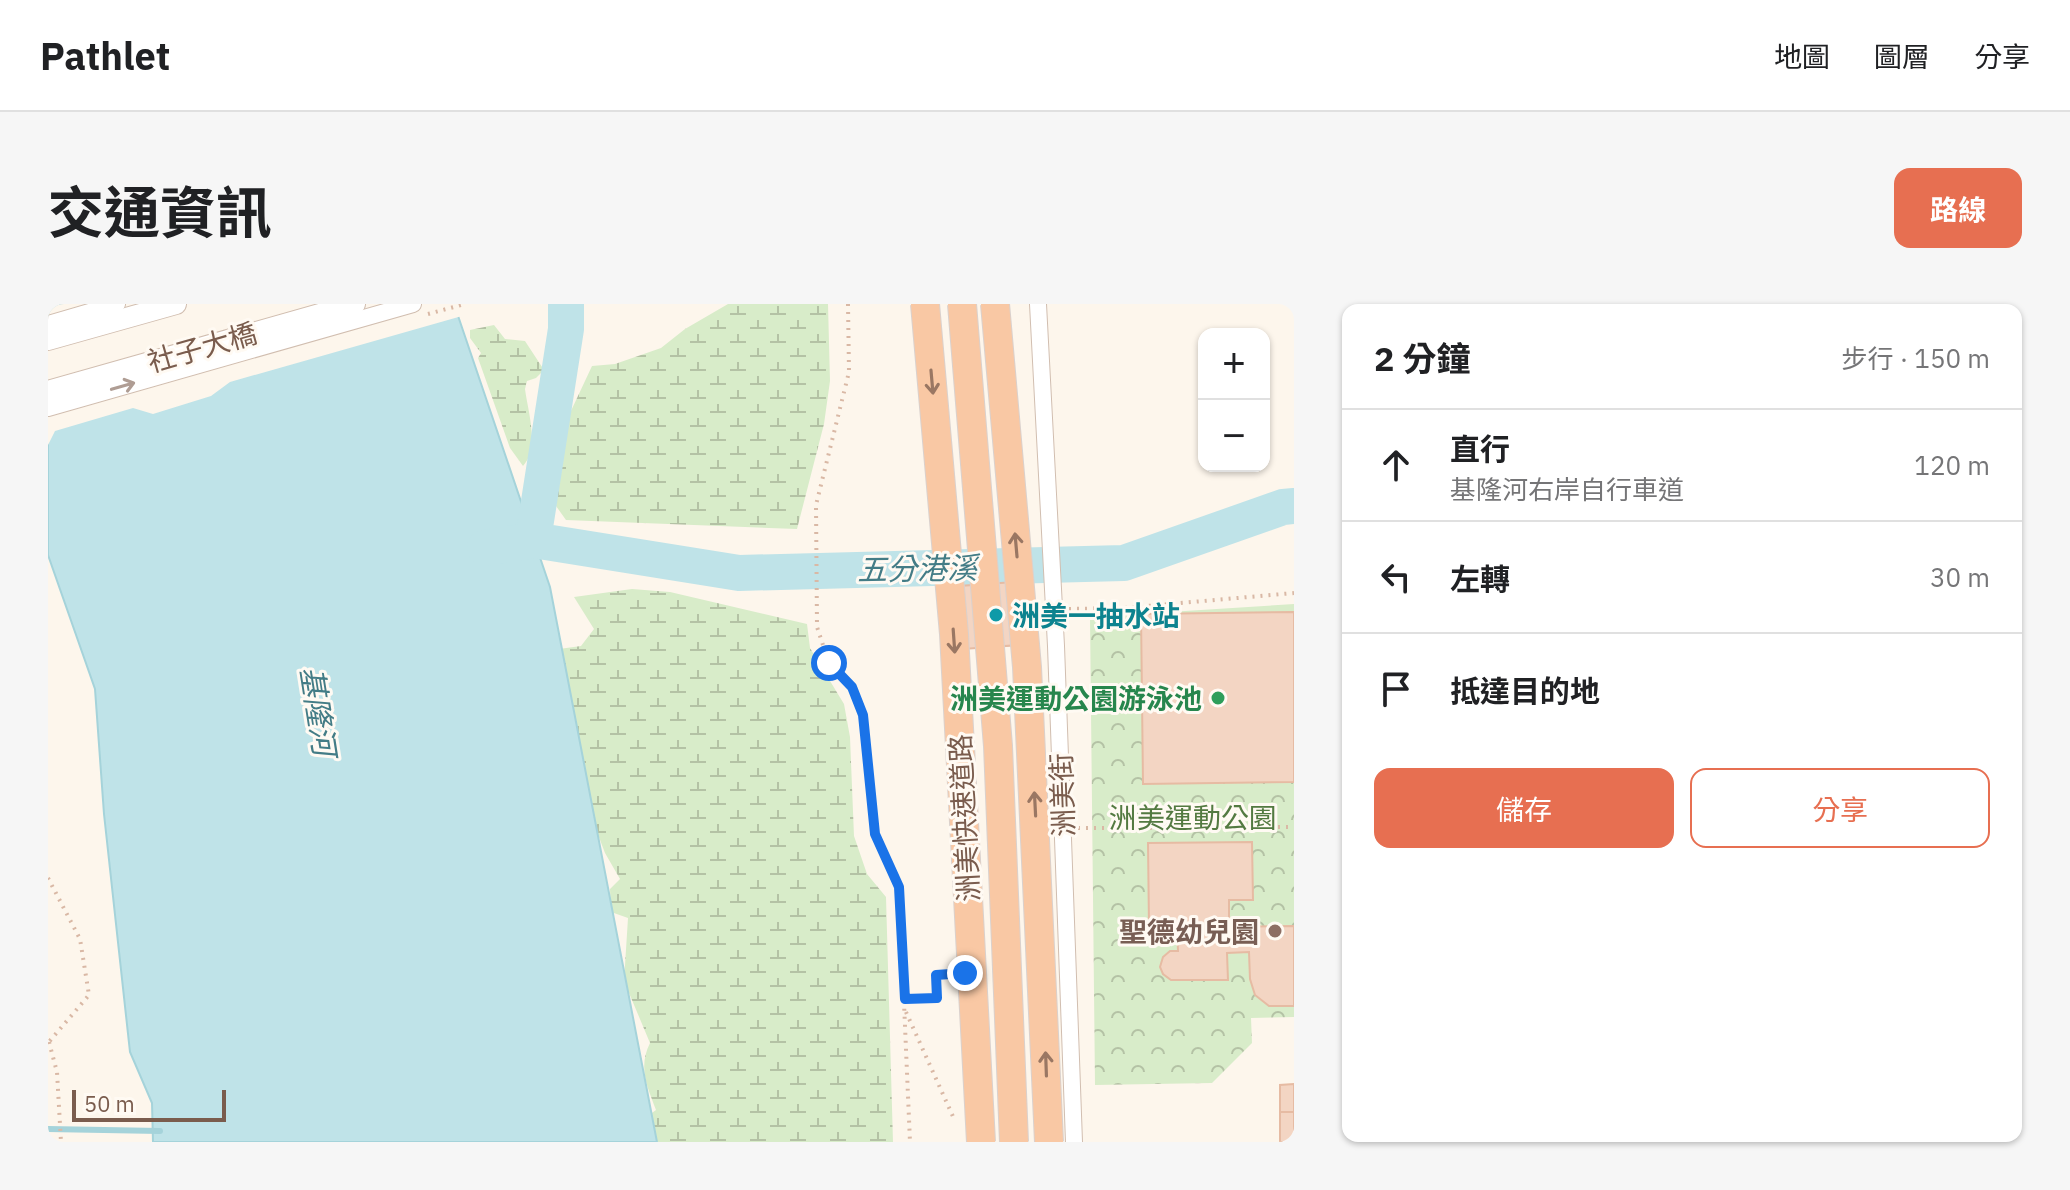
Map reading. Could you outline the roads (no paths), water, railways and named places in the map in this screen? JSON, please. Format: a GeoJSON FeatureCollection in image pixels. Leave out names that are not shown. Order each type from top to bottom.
{"type":"FeatureCollection","features":[{"type":"Feature","properties":{"kind":"highway","name":"洲美快速道路"},"geometry":{"type":"LineString","coordinates":[[925,304],[954,634],[970,1135]]}},
{"type":"Feature","properties":{"kind":"highway"},"geometry":{"type":"LineString","coordinates":[[962,304],[998,746],[1014,1142]]}},
{"type":"Feature","properties":{"kind":"highway"},"geometry":{"type":"LineString","coordinates":[[995,304],[1027,667],[1049,1142]]}},
{"type":"Feature","properties":{"kind":"street"},"geometry":{"type":"LineString","coordinates":[[48,324],[117,304]]}},
{"type":"Feature","properties":{"kind":"street","name":"社子大橋"},"geometry":{"type":"LineString","coordinates":[[48,340],[176,304]]}},
{"type":"Feature","properties":{"kind":"street","name":"社子大橋"},"geometry":{"type":"LineString","coordinates":[[48,391],[355,304]]}},
{"type":"Feature","properties":{"kind":"street"},"geometry":{"type":"LineString","coordinates":[[48,408],[413,304]]}},
{"type":"Feature","properties":{"kind":"street","name":"洲美街"},"geometry":{"type":"LineString","coordinates":[[1038,304],[1064,829],[1074,1142]]}},
{"type":"Feature","properties":{"kind":"water","name":"基隆河"},"geometry":{"type":"Polygon","coordinates":[[[48,304],[454,304],[550,587],[657,1142],[153,1142],[152,1103],[130,1052],[104,814],[95,689],[48,555],[48,304]]]}},
{"type":"Feature","properties":{"kind":"waterway","name":"五分港溪"},"geometry":{"type":"LineString","coordinates":[[533,540],[566,329],[566,304]]}},
{"type":"Feature","properties":{"kind":"waterway","name":"五分港溪"},"geometry":{"type":"LineString","coordinates":[[485,548],[533,540],[739,573],[1124,563],[1283,507],[1294,506]]}},
{"type":"Feature","properties":{"kind":"waterway"},"geometry":{"type":"LineString","coordinates":[[48,1129],[160,1131]]}},
{"type":"Feature","properties":{"kind":"place","name":"洲美一抽水站"},"geometry":{"type":"Point","coordinates":[996,615]}},
{"type":"Feature","properties":{"kind":"place","name":"洲美運動公園游泳池"},"geometry":{"type":"Point","coordinates":[1218,698]}},
{"type":"Feature","properties":{"kind":"place","name":"聖德幼兒園"},"geometry":{"type":"Point","coordinates":[1275,931]}},
{"type":"Feature","properties":{"kind":"park label","name":"洲美運動公園"},"geometry":{"type":"Point","coordinates":[1193,817]}}]}
